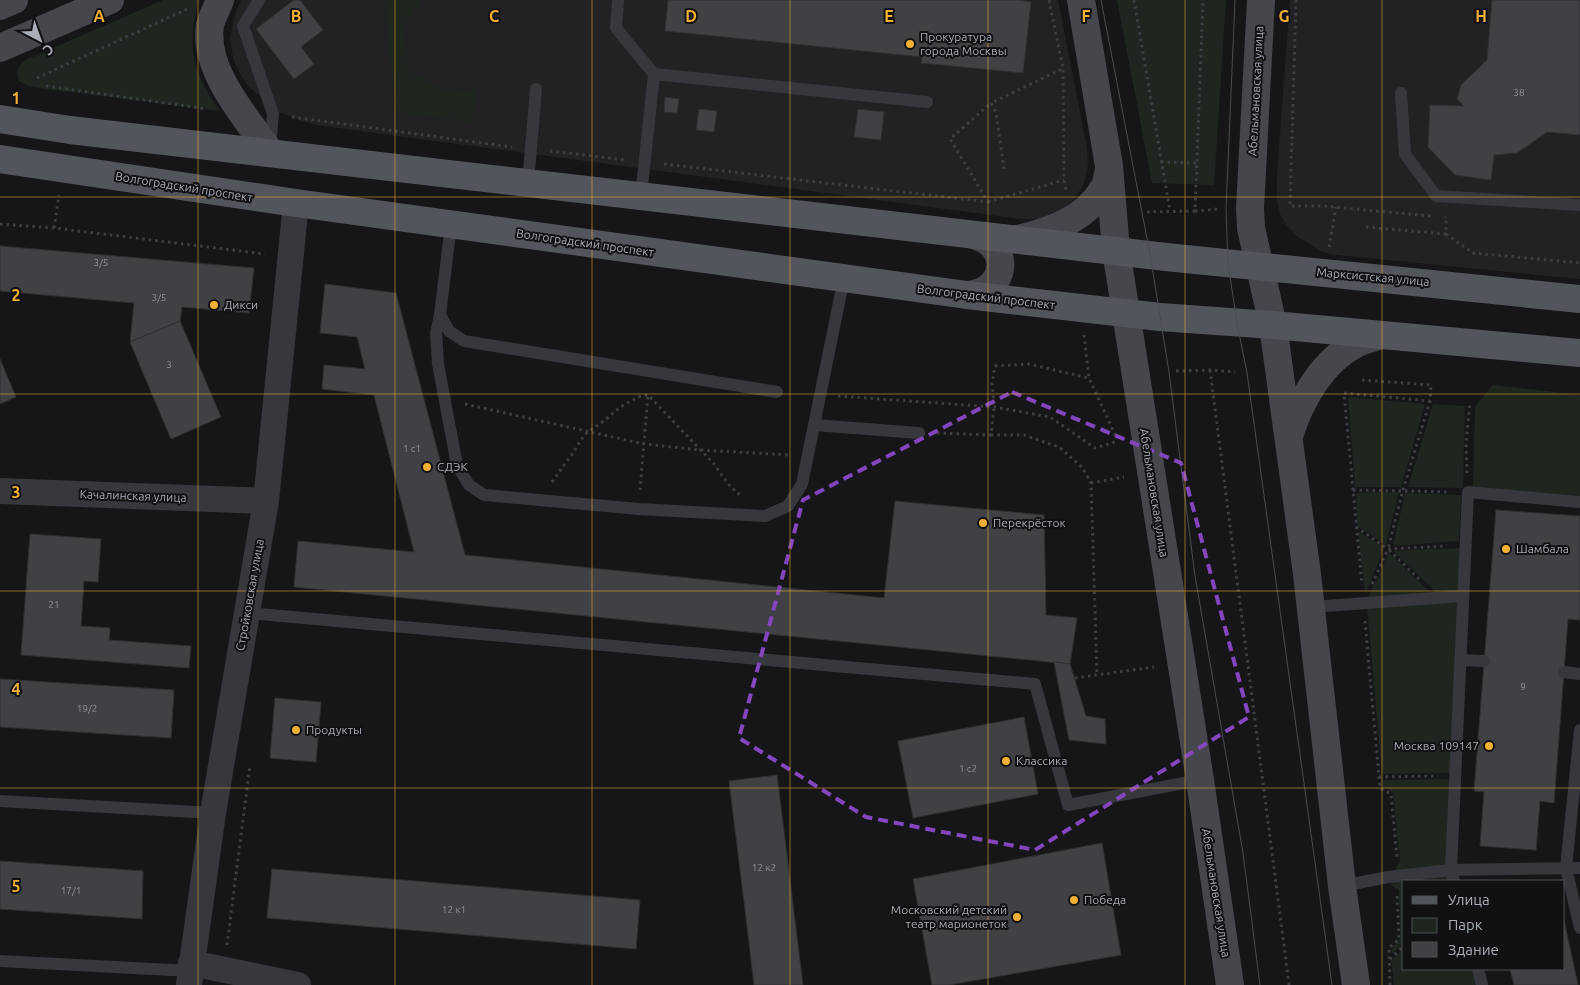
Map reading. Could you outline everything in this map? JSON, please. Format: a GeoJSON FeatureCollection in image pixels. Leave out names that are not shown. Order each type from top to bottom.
{"type":"FeatureCollection","features":[{"type":"Feature","properties":{"kind":"main road"},"geometry":{"type":"LineString","coordinates":[[0,6],[14,0]]}},
{"type":"Feature","properties":{"kind":"main road"},"geometry":{"type":"LineString","coordinates":[[0,48],[110,0]]}},
{"type":"Feature","properties":{"kind":"main road"},"geometry":{"type":"LineString","coordinates":[[220,0],[210,25],[210,52],[221,82],[270,152]]}},
{"type":"Feature","properties":{"kind":"main road","name":"Абельмановская улица"},"geometry":{"type":"LineString","coordinates":[[1081,0],[1109,166],[1116,250],[1200,780],[1230,985]]}},
{"type":"Feature","properties":{"kind":"main road","name":"Абельмановская улица"},"geometry":{"type":"LineString","coordinates":[[1261,0],[1250,208],[1251,228],[1273,325],[1311,607],[1342,886],[1356,985]]}},
{"type":"Feature","properties":{"kind":"main road"},"geometry":{"type":"LineString","coordinates":[[0,119],[70,130],[1116,250]]}},
{"type":"Feature","properties":{"kind":"main road","name":"Волгоградский проспект"},"geometry":{"type":"LineString","coordinates":[[0,159],[451,225],[967,295],[1126,314],[1273,325]]}},
{"type":"Feature","properties":{"kind":"main road"},"geometry":{"type":"LineString","coordinates":[[1018,240],[1048,232],[1072,220],[1092,204],[1104,188],[1109,166]]}},
{"type":"Feature","properties":{"kind":"main road"},"geometry":{"type":"LineString","coordinates":[[967,295],[978,294],[987,290],[995,283],[1000,274],[1001,263],[993,244],[984,238],[974,235]]}},
{"type":"Feature","properties":{"kind":"main road","name":"Марксистская улица"},"geometry":{"type":"LineString","coordinates":[[1116,250],[1166,257],[1580,299]]}},
{"type":"Feature","properties":{"kind":"main road"},"geometry":{"type":"LineString","coordinates":[[1273,325],[1580,352]]}},
{"type":"Feature","properties":{"kind":"main road"},"geometry":{"type":"LineString","coordinates":[[1288,437],[1296,414],[1320,375],[1334,360],[1355,345],[1381,335]]}},
{"type":"Feature","properties":{"kind":"street","name":"Стройковская улица"},"geometry":{"type":"LineString","coordinates":[[190,973],[213,813],[266,502],[296,203]]}},
{"type":"Feature","properties":{"kind":"street","name":"Качалинская улица"},"geometry":{"type":"LineString","coordinates":[[0,491],[266,502]]}},
{"type":"Feature","properties":{"kind":"street"},"geometry":{"type":"LineString","coordinates":[[190,973],[298,985]]}},
{"type":"Feature","properties":{"kind":"lane"},"geometry":{"type":"LineString","coordinates":[[259,0],[243,26],[273,114],[270,152]]}},
{"type":"Feature","properties":{"kind":"lane"},"geometry":{"type":"LineString","coordinates":[[618,0],[616,28],[654,74],[927,102]]}},
{"type":"Feature","properties":{"kind":"lane"},"geometry":{"type":"LineString","coordinates":[[641,196],[654,74]]}},
{"type":"Feature","properties":{"kind":"lane"},"geometry":{"type":"LineString","coordinates":[[528,183],[536,89]]}},
{"type":"Feature","properties":{"kind":"lane"},"geometry":{"type":"LineString","coordinates":[[1401,93],[1405,154],[1436,196],[1580,205]]}},
{"type":"Feature","properties":{"kind":"lane"},"geometry":{"type":"LineString","coordinates":[[451,225],[436,333],[438,364],[457,465],[470,485],[484,495],[639,509],[765,516],[788,506],[802,484],[844,278]]}},
{"type":"Feature","properties":{"kind":"lane"},"geometry":{"type":"LineString","coordinates":[[440,315],[449,331],[464,341],[777,392]]}},
{"type":"Feature","properties":{"kind":"lane"},"geometry":{"type":"LineString","coordinates":[[814,425],[919,433]]}},
{"type":"Feature","properties":{"kind":"lane"},"geometry":{"type":"LineString","coordinates":[[1453,876],[1468,492],[1580,502]]}},
{"type":"Feature","properties":{"kind":"lane"},"geometry":{"type":"LineString","coordinates":[[1311,607],[1463,596]]}},
{"type":"Feature","properties":{"kind":"lane"},"geometry":{"type":"LineString","coordinates":[[248,613],[1035,684],[1068,805],[1200,780]]}},
{"type":"Feature","properties":{"kind":"lane"},"geometry":{"type":"LineString","coordinates":[[1461,660],[1484,661]]}},
{"type":"Feature","properties":{"kind":"lane"},"geometry":{"type":"LineString","coordinates":[[1564,672],[1580,674]]}},
{"type":"Feature","properties":{"kind":"lane"},"geometry":{"type":"LineString","coordinates":[[1580,730],[1566,868],[1580,928]]}},
{"type":"Feature","properties":{"kind":"lane"},"geometry":{"type":"LineString","coordinates":[[0,801],[213,813]]}},
{"type":"Feature","properties":{"kind":"lane"},"geometry":{"type":"LineString","coordinates":[[1342,886],[1388,877],[1453,876],[1580,868]]}},
{"type":"Feature","properties":{"kind":"lane"},"geometry":{"type":"LineString","coordinates":[[0,961],[190,973]]}},
{"type":"Feature","properties":{"kind":"lane"},"geometry":{"type":"LineString","coordinates":[[1478,970],[1482,985]]}},
{"type":"Feature","properties":{"kind":"path"},"geometry":{"type":"LineString","coordinates":[[273,114],[531,149],[988,202],[1064,180],[1063,68],[1049,0]]}},
{"type":"Feature","properties":{"kind":"path"},"geometry":{"type":"LineString","coordinates":[[1134,0],[1170,211]]}},
{"type":"Feature","properties":{"kind":"path"},"geometry":{"type":"LineString","coordinates":[[1195,210],[1203,0]]}},
{"type":"Feature","properties":{"kind":"path"},"geometry":{"type":"LineString","coordinates":[[1296,0],[1290,206],[1336,207],[1446,217],[1446,234]]}},
{"type":"Feature","properties":{"kind":"path"},"geometry":{"type":"LineString","coordinates":[[37,78],[188,8]]}},
{"type":"Feature","properties":{"kind":"path"},"geometry":{"type":"LineString","coordinates":[[988,202],[950,140],[992,103],[1063,68]]}},
{"type":"Feature","properties":{"kind":"path"},"geometry":{"type":"LineString","coordinates":[[46,86],[243,114]]}},
{"type":"Feature","properties":{"kind":"path"},"geometry":{"type":"LineString","coordinates":[[992,103],[996,112],[1004,169]]}},
{"type":"Feature","properties":{"kind":"path"},"geometry":{"type":"LineString","coordinates":[[1161,162],[1198,163]]}},
{"type":"Feature","properties":{"kind":"path"},"geometry":{"type":"LineString","coordinates":[[54,228],[60,194]]}},
{"type":"Feature","properties":{"kind":"path"},"geometry":{"type":"LineString","coordinates":[[1328,253],[1336,207]]}},
{"type":"Feature","properties":{"kind":"path"},"geometry":{"type":"LineString","coordinates":[[1147,212],[1218,210]]}},
{"type":"Feature","properties":{"kind":"path"},"geometry":{"type":"LineString","coordinates":[[0,224],[54,228],[269,254]]}},
{"type":"Feature","properties":{"kind":"path"},"geometry":{"type":"LineString","coordinates":[[1366,227],[1446,234],[1473,253],[1580,263]]}},
{"type":"Feature","properties":{"kind":"path"},"geometry":{"type":"LineString","coordinates":[[991,435],[994,407],[992,383],[995,366],[1028,364],[1089,378],[1084,334]]}},
{"type":"Feature","properties":{"kind":"path"},"geometry":{"type":"LineString","coordinates":[[1176,371],[1210,370],[1235,372]]}},
{"type":"Feature","properties":{"kind":"path"},"geometry":{"type":"LineString","coordinates":[[1210,370],[1289,985]]}},
{"type":"Feature","properties":{"kind":"path"},"geometry":{"type":"LineString","coordinates":[[639,509],[649,371]]}},
{"type":"Feature","properties":{"kind":"path"},"geometry":{"type":"LineString","coordinates":[[1362,380],[1431,385],[1430,401],[1402,490],[1388,549],[1363,603]]}},
{"type":"Feature","properties":{"kind":"path"},"geometry":{"type":"LineString","coordinates":[[1344,393],[1430,401]]}},
{"type":"Feature","properties":{"kind":"path"},"geometry":{"type":"LineString","coordinates":[[525,499],[550,484],[588,431],[606,420],[619,408],[638,397],[648,395]]}},
{"type":"Feature","properties":{"kind":"path"},"geometry":{"type":"LineString","coordinates":[[648,395],[714,464],[729,485],[765,516]]}},
{"type":"Feature","properties":{"kind":"path"},"geometry":{"type":"LineString","coordinates":[[820,395],[994,407],[1050,417],[1095,448],[1118,441]]}},
{"type":"Feature","properties":{"kind":"path"},"geometry":{"type":"LineString","coordinates":[[445,400],[644,444],[700,450],[808,456]]}},
{"type":"Feature","properties":{"kind":"path"},"geometry":{"type":"LineString","coordinates":[[1468,492],[1466,444],[1470,402]]}},
{"type":"Feature","properties":{"kind":"path"},"geometry":{"type":"LineString","coordinates":[[919,433],[1024,435],[1059,447],[1082,466],[1091,483],[1097,675]]}},
{"type":"Feature","properties":{"kind":"path"},"geometry":{"type":"LineString","coordinates":[[1091,483],[1124,477]]}},
{"type":"Feature","properties":{"kind":"path"},"geometry":{"type":"LineString","coordinates":[[1353,490],[1428,491]]}},
{"type":"Feature","properties":{"kind":"path"},"geometry":{"type":"LineString","coordinates":[[1356,527],[1388,549],[1438,598]]}},
{"type":"Feature","properties":{"kind":"path"},"geometry":{"type":"LineString","coordinates":[[1388,549],[1466,545]]}},
{"type":"Feature","properties":{"kind":"path"},"geometry":{"type":"LineString","coordinates":[[1075,678],[1154,666]]}},
{"type":"Feature","properties":{"kind":"path"},"geometry":{"type":"LineString","coordinates":[[1379,777],[1456,776]]}},
{"type":"Feature","properties":{"kind":"path"},"geometry":{"type":"LineString","coordinates":[[1380,788],[1391,794],[1398,862],[1388,877]]}},
{"type":"Feature","properties":{"kind":"path"},"geometry":{"type":"LineString","coordinates":[[1390,985],[1389,948],[1399,940],[1396,891]]}},
{"type":"Feature","properties":{"kind":"path"},"geometry":{"type":"LineString","coordinates":[[1390,959],[1402,948]]}},
{"type":"Feature","properties":{"kind":"highlighted area"},"geometry":{"type":"Polygon","coordinates":[[[1012,392],[1181,463],[1249,717],[1035,850],[866,817],[739,738],[803,500],[1012,392]]]}},
{"type":"Feature","properties":{"kind":"shaded area"},"geometry":{"type":"Polygon","coordinates":[[[241,0],[1058,0],[1087,148],[1088,166],[1084,184],[1073,201],[1058,212],[1039,219],[1020,219],[316,125],[279,112],[249,87],[240,74],[233,58],[230,38],[234,17],[241,0]]]}},
{"type":"Feature","properties":{"kind":"shaded area"},"geometry":{"type":"Polygon","coordinates":[[[1290,0],[1580,0],[1580,279],[1337,255],[1322,252],[1298,237],[1287,226],[1280,214],[1277,201],[1277,174],[1290,0]]]}},
{"type":"Feature","properties":{"kind":"green space"},"geometry":{"type":"Polygon","coordinates":[[[163,0],[199,0],[193,32],[194,59],[203,84],[220,111],[31,87],[19,81],[18,68],[28,59],[163,0]]]}},
{"type":"Feature","properties":{"kind":"green space"},"geometry":{"type":"Polygon","coordinates":[[[385,0],[421,0],[402,27],[409,71],[440,89],[476,92],[471,122],[396,112],[385,0]]]}},
{"type":"Feature","properties":{"kind":"green space"},"geometry":{"type":"Polygon","coordinates":[[[1117,0],[1226,0],[1214,185],[1152,183],[1117,0]]]}},
{"type":"Feature","properties":{"kind":"green space"},"geometry":{"type":"Polygon","coordinates":[[[1493,385],[1580,395],[1580,496],[1473,488],[1475,406],[1493,385]]]}},
{"type":"Feature","properties":{"kind":"green space"},"geometry":{"type":"Polygon","coordinates":[[[1348,397],[1425,404],[1401,487],[1355,487],[1348,397]]]}},
{"type":"Feature","properties":{"kind":"green space"},"geometry":{"type":"Polygon","coordinates":[[[1433,404],[1465,406],[1463,488],[1408,487],[1433,404]]]}},
{"type":"Feature","properties":{"kind":"green space"},"geometry":{"type":"Polygon","coordinates":[[[1399,492],[1386,545],[1358,526],[1356,493],[1399,492]]]}},
{"type":"Feature","properties":{"kind":"green space"},"geometry":{"type":"Polygon","coordinates":[[[1405,493],[1461,495],[1459,541],[1393,546],[1405,493]]]}},
{"type":"Feature","properties":{"kind":"green space"},"geometry":{"type":"Polygon","coordinates":[[[1358,531],[1384,548],[1365,595],[1358,531]]]}},
{"type":"Feature","properties":{"kind":"green space"},"geometry":{"type":"Polygon","coordinates":[[[1459,548],[1459,591],[1436,592],[1393,551],[1459,548]]]}},
{"type":"Feature","properties":{"kind":"green space"},"geometry":{"type":"Polygon","coordinates":[[[1389,553],[1431,593],[1367,599],[1389,553]]]}},
{"type":"Feature","properties":{"kind":"green space"},"geometry":{"type":"Polygon","coordinates":[[[1458,602],[1450,773],[1382,774],[1367,608],[1458,602]]]}},
{"type":"Feature","properties":{"kind":"green space"},"geometry":{"type":"Polygon","coordinates":[[[1449,779],[1446,866],[1394,872],[1400,860],[1393,793],[1383,787],[1382,780],[1449,779]]]}},
{"type":"Feature","properties":{"kind":"green space"},"geometry":{"type":"Polygon","coordinates":[[[1448,875],[1449,880],[1402,880],[1402,945],[1392,954],[1392,948],[1400,938],[1399,890],[1391,885],[1391,881],[1448,875]]]}},
{"type":"Feature","properties":{"kind":"green space"},"geometry":{"type":"Polygon","coordinates":[[[1402,951],[1402,970],[1473,970],[1477,985],[1394,985],[1391,960],[1402,951]]]}},
{"type":"Feature","properties":{"kind":"building"},"geometry":{"type":"Polygon","coordinates":[[[294,0],[300,0],[323,30],[301,47],[314,64],[294,79],[256,29],[294,0]]]}},
{"type":"Feature","properties":{"kind":"building","name":"Прокуратура города Москвы"},"geometry":{"type":"Polygon","coordinates":[[[668,0],[1020,0],[1031,2],[1023,73],[921,63],[922,57],[665,31],[668,0]]]}},
{"type":"Feature","properties":{"kind":"building"},"geometry":{"type":"Polygon","coordinates":[[[1492,0],[1580,0],[1580,135],[1547,132],[1517,153],[1494,155],[1491,180],[1455,175],[1428,147],[1430,105],[1464,106],[1457,99],[1461,85],[1487,60],[1492,0]]]}},
{"type":"Feature","properties":{"kind":"building"},"geometry":{"type":"Polygon","coordinates":[[[665,97],[679,99],[677,113],[664,112],[665,97]]]}},
{"type":"Feature","properties":{"kind":"building"},"geometry":{"type":"Polygon","coordinates":[[[699,109],[717,111],[714,132],[696,130],[699,109]]]}},
{"type":"Feature","properties":{"kind":"building"},"geometry":{"type":"Polygon","coordinates":[[[858,109],[884,112],[881,140],[854,137],[858,109]]]}},
{"type":"Feature","properties":{"kind":"building"},"geometry":{"type":"Polygon","coordinates":[[[0,246],[254,268],[249,313],[182,307],[180,321],[130,342],[134,303],[0,291],[0,246]]]}},
{"type":"Feature","properties":{"kind":"building"},"geometry":{"type":"Polygon","coordinates":[[[325,284],[396,293],[465,555],[884,598],[895,501],[1044,515],[1046,615],[1077,618],[1070,664],[294,587],[298,541],[414,552],[374,395],[322,389],[324,365],[365,369],[357,337],[320,333],[325,284]]]}},
{"type":"Feature","properties":{"kind":"building"},"geometry":{"type":"Polygon","coordinates":[[[180,321],[221,417],[171,439],[130,342],[180,321]]]}},
{"type":"Feature","properties":{"kind":"building"},"geometry":{"type":"Polygon","coordinates":[[[0,359],[16,397],[0,404],[0,359]]]}},
{"type":"Feature","properties":{"kind":"building"},"geometry":{"type":"Polygon","coordinates":[[[1496,510],[1580,516],[1580,620],[1568,619],[1554,803],[1540,801],[1536,850],[1480,846],[1484,792],[1474,791],[1496,510]]]}},
{"type":"Feature","properties":{"kind":"building"},"geometry":{"type":"Polygon","coordinates":[[[30,534],[101,539],[98,582],[84,581],[81,626],[110,628],[109,640],[191,646],[189,668],[21,655],[30,534]]]}},
{"type":"Feature","properties":{"kind":"building"},"geometry":{"type":"Polygon","coordinates":[[[1054,662],[1070,664],[1086,716],[1105,719],[1106,744],[1069,740],[1054,662]]]}},
{"type":"Feature","properties":{"kind":"building"},"geometry":{"type":"Polygon","coordinates":[[[0,679],[174,690],[171,738],[0,727],[0,679]]]}},
{"type":"Feature","properties":{"kind":"building","name":"Продукты"},"geometry":{"type":"Polygon","coordinates":[[[275,698],[321,702],[316,762],[270,758],[275,698]]]}},
{"type":"Feature","properties":{"kind":"building"},"geometry":{"type":"Polygon","coordinates":[[[1024,717],[1038,794],[913,818],[898,741],[1024,717]]]}},
{"type":"Feature","properties":{"kind":"building"},"geometry":{"type":"Polygon","coordinates":[[[777,775],[803,985],[754,985],[729,781],[777,775]]]}},
{"type":"Feature","properties":{"kind":"building","name":"Московский детский театр марионеток"},"geometry":{"type":"Polygon","coordinates":[[[1102,843],[1121,955],[949,985],[932,985],[913,879],[1102,843]]]}},
{"type":"Feature","properties":{"kind":"building"},"geometry":{"type":"Polygon","coordinates":[[[0,861],[143,871],[142,919],[0,909],[0,861]]]}},
{"type":"Feature","properties":{"kind":"building"},"geometry":{"type":"Polygon","coordinates":[[[272,869],[640,900],[636,949],[267,918],[272,869]]]}},
{"type":"Feature","properties":{"kind":"building"},"geometry":{"type":"Polygon","coordinates":[[[1565,925],[1578,985],[1514,985],[1510,970],[1565,970],[1565,925]]]}},
{"type":"Feature","properties":{"kind":"tram line"},"geometry":{"type":"LineString","coordinates":[[1101,0],[1150,254],[1169,372],[1195,576],[1243,853],[1260,985]]}},
{"type":"Feature","properties":{"kind":"tram line"},"geometry":{"type":"LineString","coordinates":[[1235,0],[1226,209],[1228,263],[1247,373],[1332,985]]}},
{"type":"Feature","properties":{"kind":"place","name":"Прокуратура города Москвы"},"geometry":{"type":"Point","coordinates":[910,44]}},
{"type":"Feature","properties":{"kind":"place","name":"Дикси"},"geometry":{"type":"Point","coordinates":[214,305]}},
{"type":"Feature","properties":{"kind":"place","name":"СДЭК"},"geometry":{"type":"Point","coordinates":[427,467]}},
{"type":"Feature","properties":{"kind":"place","name":"Перекрёсток"},"geometry":{"type":"Point","coordinates":[983,523]}},
{"type":"Feature","properties":{"kind":"place","name":"Шамбала"},"geometry":{"type":"Point","coordinates":[1506,549]}},
{"type":"Feature","properties":{"kind":"place","name":"Продукты"},"geometry":{"type":"Point","coordinates":[296,730]}},
{"type":"Feature","properties":{"kind":"place","name":"Москва 109147"},"geometry":{"type":"Point","coordinates":[1489,746]}},
{"type":"Feature","properties":{"kind":"place","name":"Классика"},"geometry":{"type":"Point","coordinates":[1006,761]}},
{"type":"Feature","properties":{"kind":"place","name":"Победа"},"geometry":{"type":"Point","coordinates":[1074,900]}},
{"type":"Feature","properties":{"kind":"place","name":"Московский детский театр марионеток"},"geometry":{"type":"Point","coordinates":[1017,917]}}]}
